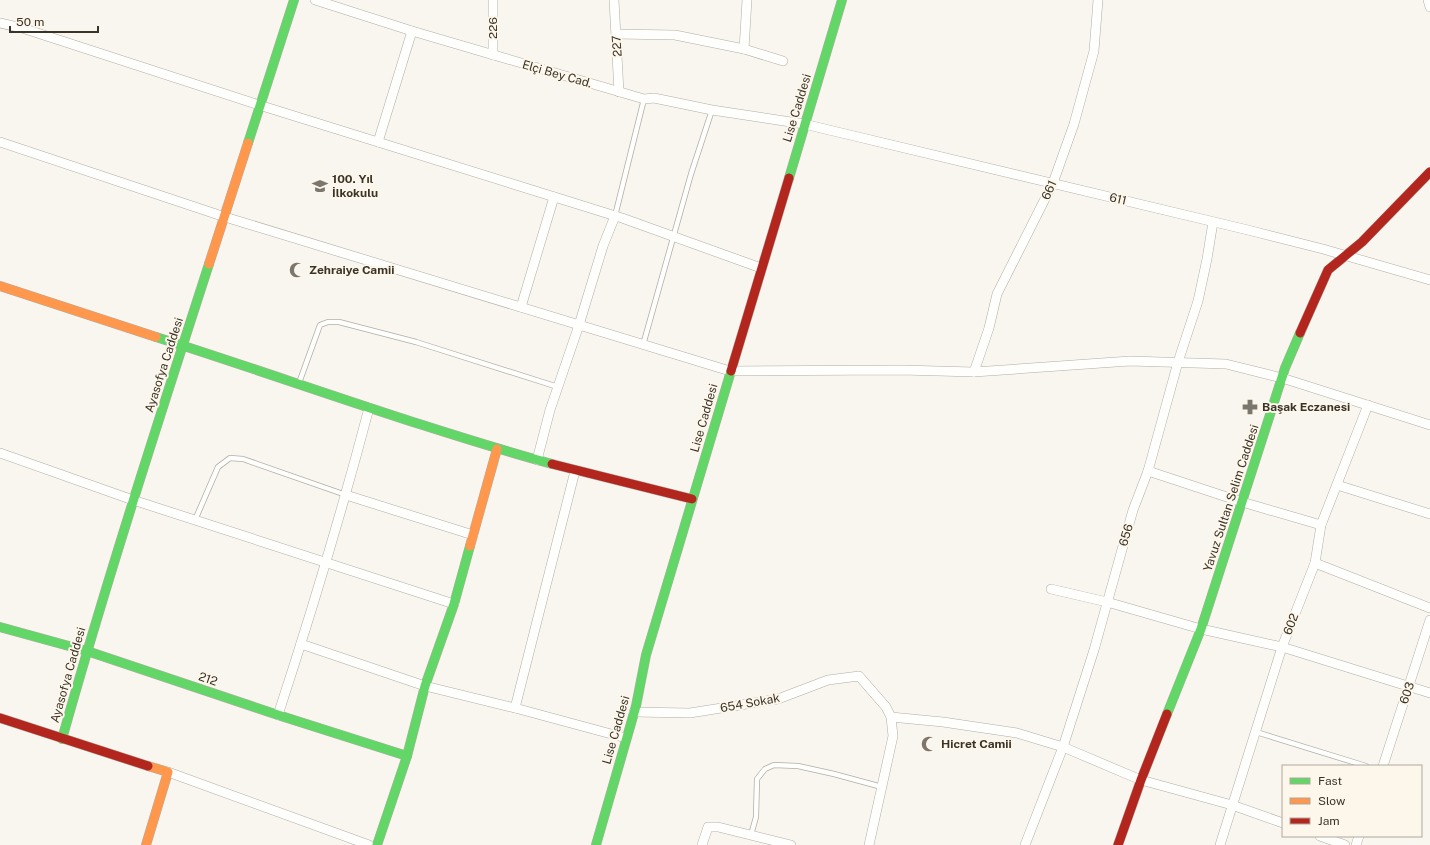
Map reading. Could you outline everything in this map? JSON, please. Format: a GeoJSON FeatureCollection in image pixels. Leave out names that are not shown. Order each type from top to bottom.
{"type":"FeatureCollection","features":[{"type":"Feature","properties":{"kind":"street","name":"Ayasofya Caddesi"},"geometry":{"type":"LineString","coordinates":[[62,738],[133,500],[294,0]]}},
{"type":"Feature","properties":{"kind":"street","name":"Elçi Bey Cad."},"geometry":{"type":"LineString","coordinates":[[315,0],[412,31],[619,92],[712,110],[804,124]]}},
{"type":"Feature","properties":{"kind":"street","name":"226"},"geometry":{"type":"LineString","coordinates":[[493,0],[493,55]]}},
{"type":"Feature","properties":{"kind":"street","name":"227"},"geometry":{"type":"LineString","coordinates":[[614,0],[619,92]]}},
{"type":"Feature","properties":{"kind":"street"},"geometry":{"type":"LineString","coordinates":[[744,49],[747,0]]}},
{"type":"Feature","properties":{"kind":"street","name":"Lise Caddesi"},"geometry":{"type":"LineString","coordinates":[[596,845],[634,712],[646,655],[842,0]]}},
{"type":"Feature","properties":{"kind":"street","name":"661"},"geometry":{"type":"LineString","coordinates":[[974,372],[989,328],[997,294],[1053,184],[1074,124],[1094,51],[1098,0]]}},
{"type":"Feature","properties":{"kind":"street"},"geometry":{"type":"LineString","coordinates":[[1428,0],[1430,7]]}},
{"type":"Feature","properties":{"kind":"street"},"geometry":{"type":"LineString","coordinates":[[0,23],[22,28],[260,105],[615,216],[761,268]]}},
{"type":"Feature","properties":{"kind":"street"},"geometry":{"type":"LineString","coordinates":[[378,142],[412,31]]}},
{"type":"Feature","properties":{"kind":"street"},"geometry":{"type":"LineString","coordinates":[[616,34],[675,35],[744,49],[783,61]]}},
{"type":"Feature","properties":{"kind":"street","name":"611"},"geometry":{"type":"LineString","coordinates":[[804,124],[1213,222],[1346,256],[1430,280]]}},
{"type":"Feature","properties":{"kind":"street"},"geometry":{"type":"LineString","coordinates":[[0,142],[225,217],[730,371],[902,370],[974,372],[1130,361],[1226,364],[1282,378],[1430,425]]}},
{"type":"Feature","properties":{"kind":"street","name":"Yavuz Sultan Selim Caddesi"},"geometry":{"type":"LineString","coordinates":[[1118,845],[1141,780],[1201,629],[1285,368],[1328,270],[1362,242],[1427,182],[1430,172]]}},
{"type":"Feature","properties":{"kind":"street"},"geometry":{"type":"LineString","coordinates":[[521,307],[554,197]]}},
{"type":"Feature","properties":{"kind":"street"},"geometry":{"type":"LineString","coordinates":[[537,460],[550,410],[579,325],[603,246],[615,216]]}},
{"type":"Feature","properties":{"kind":"street","name":"656"},"geometry":{"type":"LineString","coordinates":[[1025,845],[1063,747],[1094,650],[1133,510],[1148,471],[1178,362],[1198,301],[1213,222]]}},
{"type":"Feature","properties":{"kind":"street"},"geometry":{"type":"LineString","coordinates":[[0,286],[497,449],[575,471],[692,499]]}},
{"type":"Feature","properties":{"kind":"street","name":"602"},"geometry":{"type":"LineString","coordinates":[[1220,845],[1282,647],[1315,563],[1321,525],[1368,405]]}},
{"type":"Feature","properties":{"kind":"street"},"geometry":{"type":"LineString","coordinates":[[278,716],[346,495],[369,408]]}},
{"type":"Feature","properties":{"kind":"street"},"geometry":{"type":"LineString","coordinates":[[377,845],[407,756],[424,686],[454,604],[497,449]]}},
{"type":"Feature","properties":{"kind":"street"},"geometry":{"type":"LineString","coordinates":[[0,452],[133,500],[454,604]]}},
{"type":"Feature","properties":{"kind":"street"},"geometry":{"type":"LineString","coordinates":[[515,708],[575,471]]}},
{"type":"Feature","properties":{"kind":"street"},"geometry":{"type":"LineString","coordinates":[[1148,471],[1242,502],[1321,525]]}},
{"type":"Feature","properties":{"kind":"street"},"geometry":{"type":"LineString","coordinates":[[1336,485],[1430,514]]}},
{"type":"Feature","properties":{"kind":"street"},"geometry":{"type":"LineString","coordinates":[[346,495],[473,535]]}},
{"type":"Feature","properties":{"kind":"street"},"geometry":{"type":"LineString","coordinates":[[1315,563],[1430,608]]}},
{"type":"Feature","properties":{"kind":"street"},"geometry":{"type":"LineString","coordinates":[[1051,589],[1107,602],[1201,629],[1282,647],[1430,693]]}},
{"type":"Feature","properties":{"kind":"street","name":"603"},"geometry":{"type":"LineString","coordinates":[[1383,765],[1430,620]]}},
{"type":"Feature","properties":{"kind":"street","name":"212"},"geometry":{"type":"LineString","coordinates":[[0,627],[87,651],[278,716],[407,756]]}},
{"type":"Feature","properties":{"kind":"street"},"geometry":{"type":"LineString","coordinates":[[301,644],[424,686],[515,708],[626,738]]}},
{"type":"Feature","properties":{"kind":"street","name":"654 Sokak"},"geometry":{"type":"LineString","coordinates":[[634,712],[690,713],[778,699],[828,680],[859,676],[886,707],[891,717]]}},
{"type":"Feature","properties":{"kind":"street"},"geometry":{"type":"LineString","coordinates":[[869,845],[893,736],[891,717],[943,722],[1017,733],[1063,747],[1141,780],[1232,805],[1282,823]]}},
{"type":"Feature","properties":{"kind":"street"},"geometry":{"type":"LineString","coordinates":[[0,718],[168,772],[369,845]]}},
{"type":"Feature","properties":{"kind":"street"},"geometry":{"type":"LineString","coordinates":[[146,845],[168,772]]}},
{"type":"Feature","properties":{"kind":"street"},"geometry":{"type":"LineString","coordinates":[[702,845],[708,827],[718,827],[790,845]]}},
{"type":"Feature","properties":{"kind":"street"},"geometry":{"type":"LineString","coordinates":[[1323,837],[1345,845]]}},
{"type":"Feature","properties":{"kind":"lane"},"geometry":{"type":"LineString","coordinates":[[615,216],[644,98]]}},
{"type":"Feature","properties":{"kind":"lane"},"geometry":{"type":"LineString","coordinates":[[643,344],[691,174],[712,110]]}},
{"type":"Feature","properties":{"kind":"lane"},"geometry":{"type":"LineString","coordinates":[[298,384],[320,325],[328,322],[339,322],[416,342],[558,387]]}},
{"type":"Feature","properties":{"kind":"lane"},"geometry":{"type":"LineString","coordinates":[[195,520],[218,467],[230,458],[243,459],[346,495]]}},
{"type":"Feature","properties":{"kind":"lane"},"geometry":{"type":"LineString","coordinates":[[1256,732],[1363,765]]}},
{"type":"Feature","properties":{"kind":"lane"},"geometry":{"type":"LineString","coordinates":[[751,835],[756,817],[757,779],[765,770],[774,765],[798,766],[882,787]]}},
{"type":"Feature","properties":{"kind":"traffic: fast"},"geometry":{"type":"LineString","coordinates":[[248,143],[294,0]]}},
{"type":"Feature","properties":{"kind":"traffic: fast"},"geometry":{"type":"LineString","coordinates":[[789,178],[842,0]]}},
{"type":"Feature","properties":{"kind":"traffic: fast"},"geometry":{"type":"LineString","coordinates":[[62,739],[115,560],[209,264]]}},
{"type":"Feature","properties":{"kind":"traffic: fast"},"geometry":{"type":"LineString","coordinates":[[1167,714],[1201,629],[1285,368],[1300,333]]}},
{"type":"Feature","properties":{"kind":"traffic: fast"},"geometry":{"type":"LineString","coordinates":[[156,337],[403,419],[552,464]]}},
{"type":"Feature","properties":{"kind":"traffic: fast"},"geometry":{"type":"LineString","coordinates":[[596,845],[636,706],[646,655],[731,371]]}},
{"type":"Feature","properties":{"kind":"traffic: fast"},"geometry":{"type":"LineString","coordinates":[[377,845],[407,756],[425,686],[454,604],[470,546]]}},
{"type":"Feature","properties":{"kind":"traffic: fast"},"geometry":{"type":"LineString","coordinates":[[0,627],[87,651],[278,715],[407,756]]}},
{"type":"Feature","properties":{"kind":"traffic: slow"},"geometry":{"type":"LineString","coordinates":[[209,264],[248,143]]}},
{"type":"Feature","properties":{"kind":"traffic: slow"},"geometry":{"type":"LineString","coordinates":[[0,286],[156,337]]}},
{"type":"Feature","properties":{"kind":"traffic: slow"},"geometry":{"type":"LineString","coordinates":[[470,546],[497,449]]}},
{"type":"Feature","properties":{"kind":"traffic: slow"},"geometry":{"type":"LineString","coordinates":[[146,845],[168,772],[148,766]]}},
{"type":"Feature","properties":{"kind":"traffic: jam"},"geometry":{"type":"LineString","coordinates":[[1300,333],[1328,270],[1362,242],[1430,172]]}},
{"type":"Feature","properties":{"kind":"traffic: jam"},"geometry":{"type":"LineString","coordinates":[[731,371],[789,178]]}},
{"type":"Feature","properties":{"kind":"traffic: jam"},"geometry":{"type":"LineString","coordinates":[[552,464],[692,499]]}},
{"type":"Feature","properties":{"kind":"traffic: jam"},"geometry":{"type":"LineString","coordinates":[[1118,845],[1141,780],[1167,714]]}},
{"type":"Feature","properties":{"kind":"traffic: jam"},"geometry":{"type":"LineString","coordinates":[[0,718],[148,766]]}},
{"type":"Feature","properties":{"kind":"place","name":"100. Yıl İlkokulu"},"geometry":{"type":"Point","coordinates":[320,186]}},
{"type":"Feature","properties":{"kind":"place","name":"Zehraiye Camii"},"geometry":{"type":"Point","coordinates":[297,270]}},
{"type":"Feature","properties":{"kind":"place","name":"Başak Eczanesi"},"geometry":{"type":"Point","coordinates":[1250,407]}},
{"type":"Feature","properties":{"kind":"place","name":"Hicret Camii"},"geometry":{"type":"Point","coordinates":[929,744]}}]}
